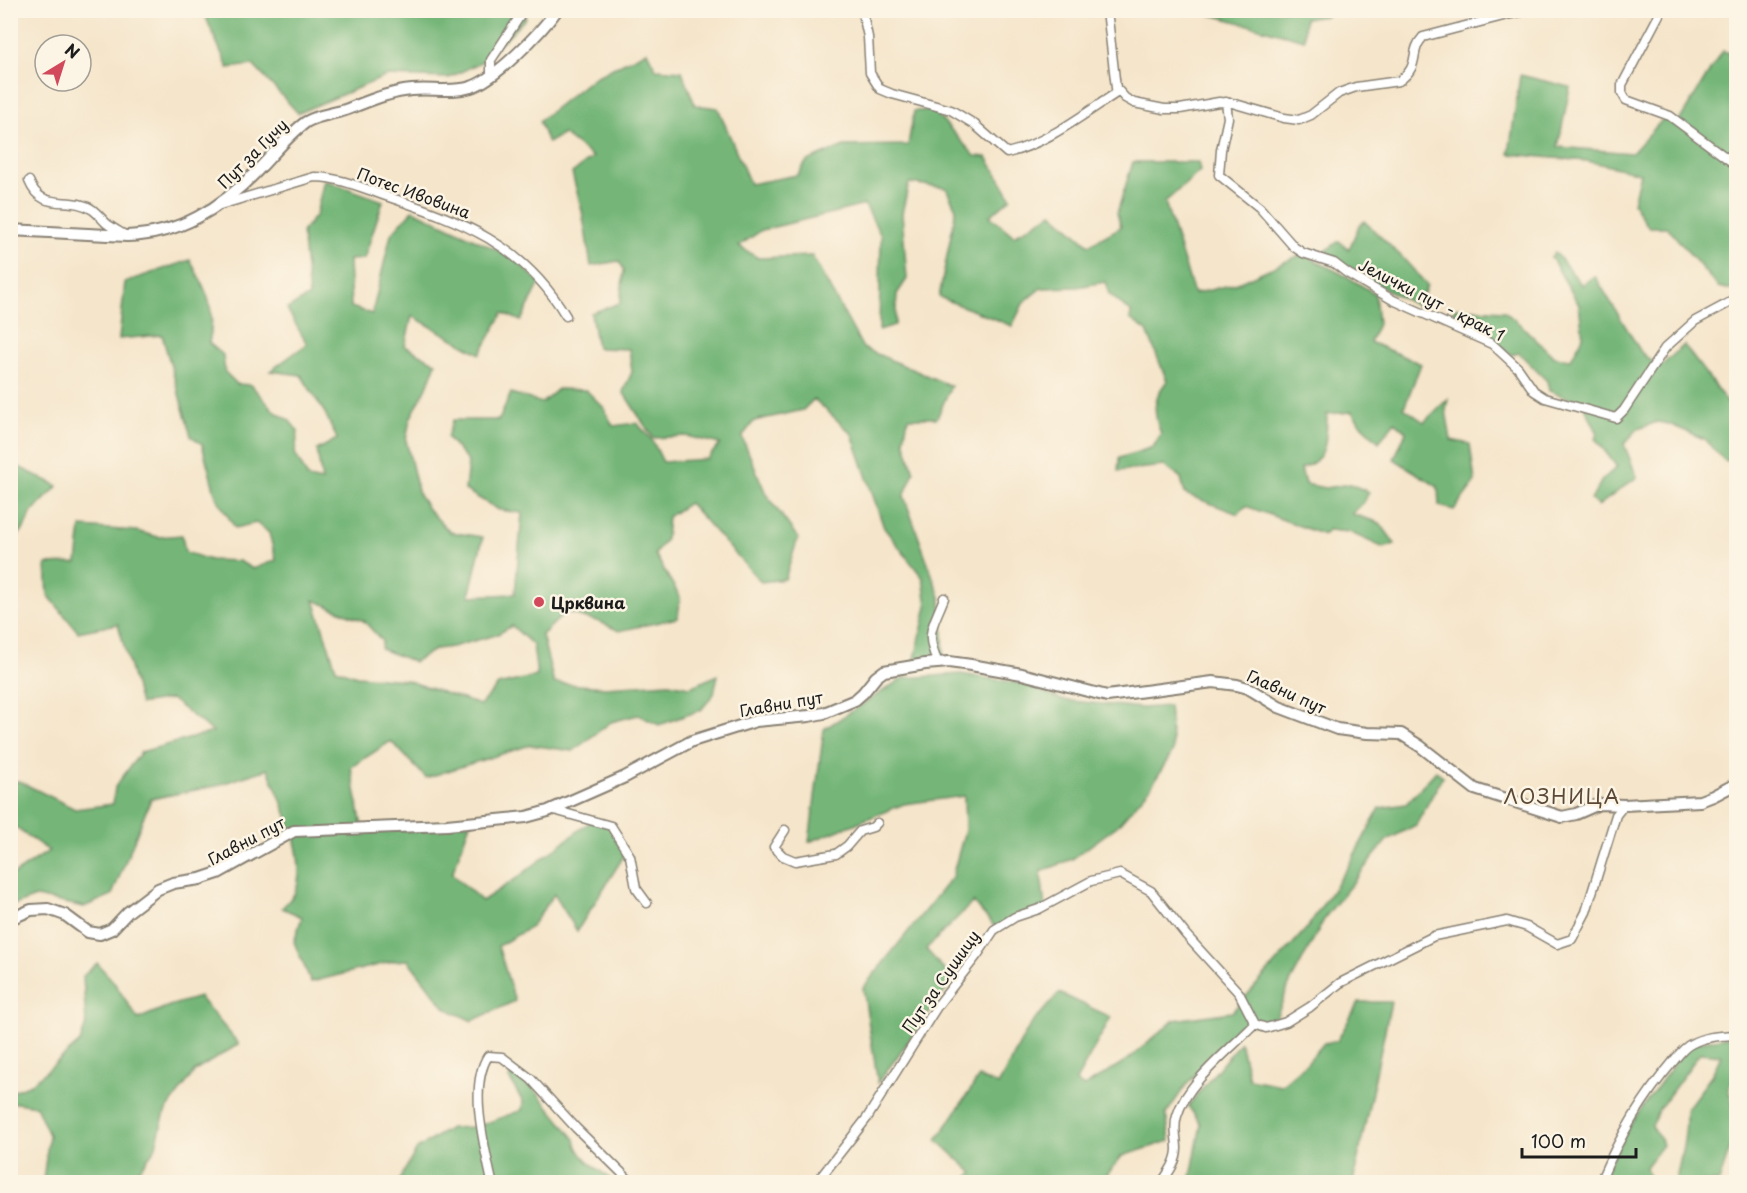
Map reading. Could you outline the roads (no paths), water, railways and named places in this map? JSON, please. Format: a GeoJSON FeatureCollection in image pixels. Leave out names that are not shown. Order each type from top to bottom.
{"type":"FeatureCollection","features":[{"type":"Feature","properties":{"kind":"street"},"geometry":{"type":"LineString","coordinates":[[491,76],[491,60],[524,10]]}},
{"type":"Feature","properties":{"kind":"street","name":"Пут за Гучу"},"geometry":{"type":"LineString","coordinates":[[10,230],[127,236],[144,235],[169,229],[220,205],[254,174],[296,129],[314,117],[343,111],[396,93],[471,87],[491,76],[541,29],[557,10]]}},
{"type":"Feature","properties":{"kind":"street"},"geometry":{"type":"LineString","coordinates":[[862,10],[868,37],[870,73],[880,89],[951,110],[974,124],[1007,153],[1022,149],[1069,124],[1118,92]]}},
{"type":"Feature","properties":{"kind":"street"},"geometry":{"type":"LineString","coordinates":[[1107,10],[1112,70],[1116,88],[1125,98],[1134,103],[1180,110],[1226,102],[1299,120],[1311,115],[1339,93],[1356,87],[1399,81],[1404,78],[1411,72],[1416,44],[1423,37],[1530,10]]}},
{"type":"Feature","properties":{"kind":"street"},"geometry":{"type":"LineString","coordinates":[[1658,10],[1659,15],[1622,85],[1622,93],[1626,100],[1670,116],[1737,165]]}},
{"type":"Feature","properties":{"kind":"street","name":"Јелички пут - крак 1"},"geometry":{"type":"LineString","coordinates":[[1226,102],[1228,118],[1221,150],[1219,175],[1260,208],[1294,247],[1303,253],[1334,263],[1392,300],[1492,344],[1518,368],[1534,391],[1545,398],[1616,418],[1624,410],[1665,348],[1695,321],[1737,299]]}},
{"type":"Feature","properties":{"kind":"street","name":"Потес Ивовина"},"geometry":{"type":"LineString","coordinates":[[220,205],[314,177],[324,177],[358,186],[446,217],[507,249],[552,293],[566,316]]}},
{"type":"Feature","properties":{"kind":"street"},"geometry":{"type":"LineString","coordinates":[[29,181],[33,190],[47,201],[78,204],[92,209],[109,225],[127,236]]}},
{"type":"Feature","properties":{"kind":"street"},"geometry":{"type":"LineString","coordinates":[[938,663],[929,632],[944,598]]}},
{"type":"Feature","properties":{"kind":"street","name":"Главни пут"},"geometry":{"type":"LineString","coordinates":[[10,919],[31,910],[48,909],[65,915],[88,932],[100,934],[112,929],[128,912],[158,890],[173,883],[200,879],[218,873],[294,831],[470,823],[526,817],[554,810],[625,777],[692,741],[756,721],[824,713],[855,700],[884,671],[938,663],[971,665],[1022,674],[1107,696],[1213,682],[1237,685],[1248,688],[1280,707],[1337,729],[1401,734],[1475,789],[1562,817],[1576,814],[1599,804],[1700,801],[1737,784]]}},
{"type":"Feature","properties":{"kind":"street"},"geometry":{"type":"LineString","coordinates":[[1162,1182],[1176,1158],[1175,1124],[1185,1098],[1196,1083],[1255,1024],[1266,1028],[1286,1022],[1310,1007],[1340,983],[1434,936],[1507,921],[1527,927],[1557,944],[1572,939],[1586,912],[1616,815],[1624,805]]}},
{"type":"Feature","properties":{"kind":"street"},"geometry":{"type":"LineString","coordinates":[[554,810],[611,826],[630,856],[636,888],[647,903]]}},
{"type":"Feature","properties":{"kind":"street"},"geometry":{"type":"LineString","coordinates":[[785,830],[774,847],[783,856],[795,861],[836,854],[847,846],[860,831],[873,827],[877,823]]}},
{"type":"Feature","properties":{"kind":"street","name":"Пут за Сушицу"},"geometry":{"type":"LineString","coordinates":[[817,1182],[867,1118],[938,1005],[994,930],[1015,917],[1039,909],[1091,881],[1120,874],[1151,891],[1186,935],[1239,993],[1255,1024]]}},
{"type":"Feature","properties":{"kind":"street"},"geometry":{"type":"LineString","coordinates":[[1600,1182],[1611,1156],[1650,1090],[1689,1044],[1706,1038],[1737,1035]]}},
{"type":"Feature","properties":{"kind":"street"},"geometry":{"type":"LineString","coordinates":[[492,1182],[481,1123],[479,1088],[481,1066],[488,1056],[502,1057],[531,1079],[576,1128],[631,1182]]}},
{"type":"Feature","properties":{"kind":"place","name":"Црквина"},"geometry":{"type":"Point","coordinates":[539,602]}},
{"type":"Feature","properties":{"kind":"district","name":"ЛОЗНИЦА"},"geometry":{"type":"Point","coordinates":[1562,796]}}]}
